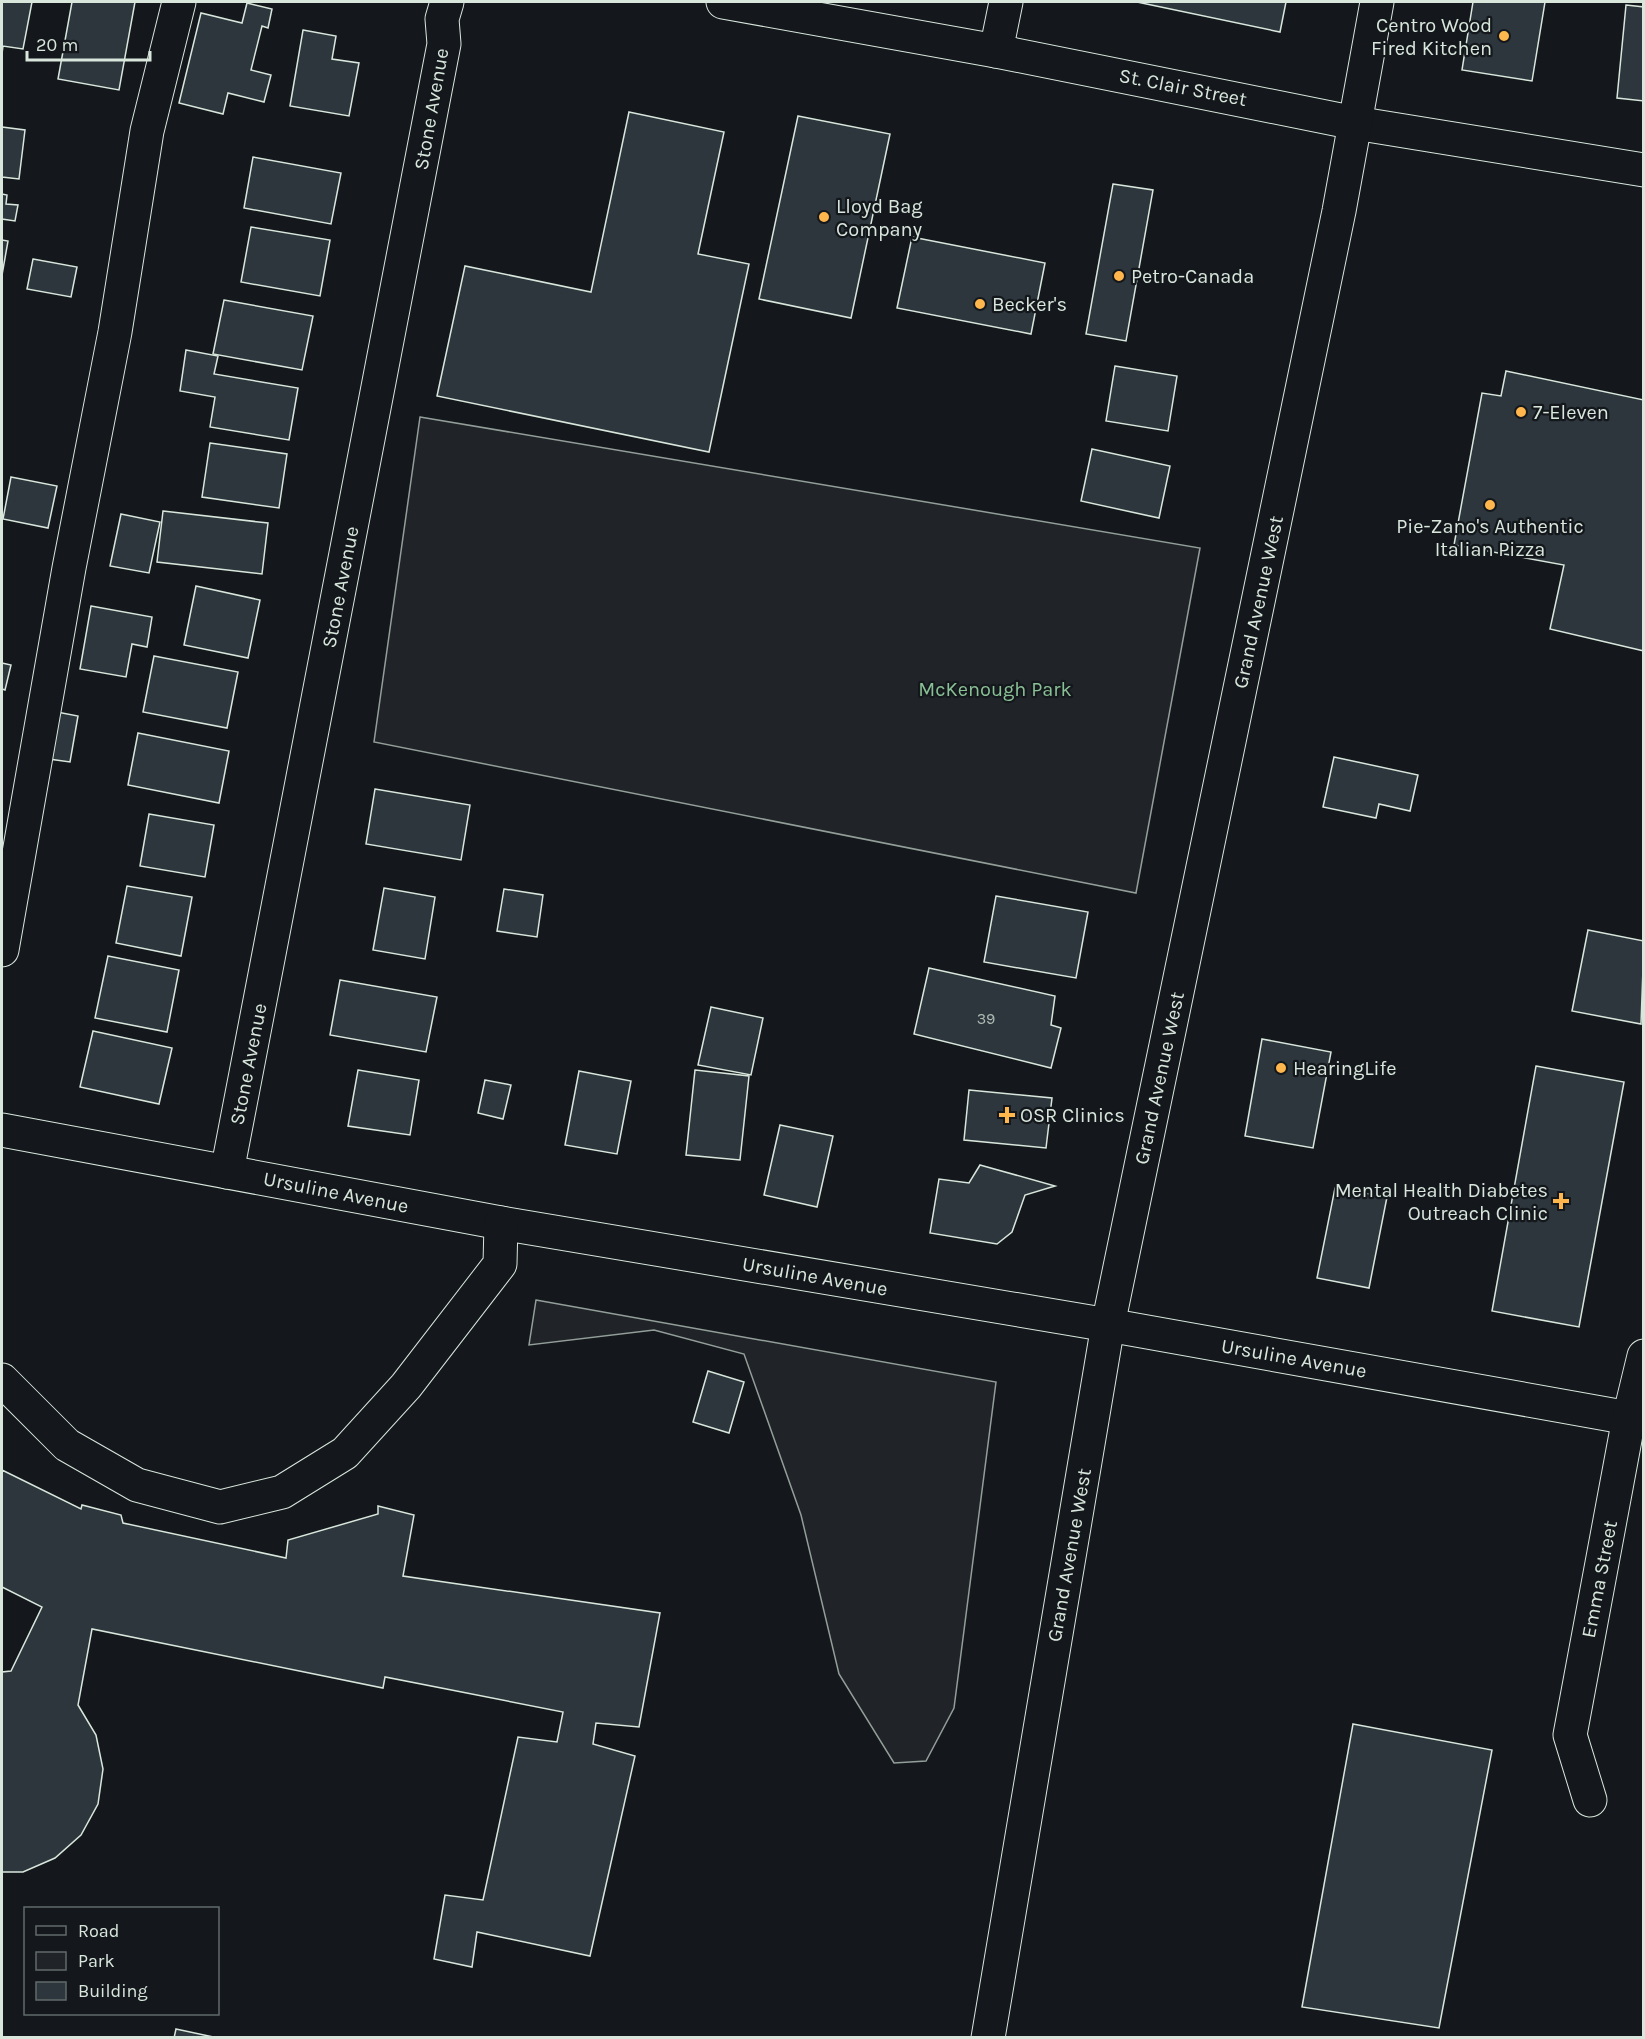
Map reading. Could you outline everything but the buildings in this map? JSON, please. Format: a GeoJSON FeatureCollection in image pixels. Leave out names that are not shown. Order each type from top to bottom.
{"type":"FeatureCollection","features":[{"type":"Feature","properties":{"kind":"street"},"geometry":{"type":"LineString","coordinates":[[2,950],[69,568],[115,332],[147,131],[179,2]]}},
{"type":"Feature","properties":{"kind":"street","name":"Stone Avenue"},"geometry":{"type":"LineString","coordinates":[[227,1172],[444,44],[442,20],[447,2]]}},
{"type":"Feature","properties":{"kind":"street","name":"St. Clair Street"},"geometry":{"type":"LineString","coordinates":[[723,2],[996,51],[1355,123],[1644,170]]}},
{"type":"Feature","properties":{"kind":"street"},"geometry":{"type":"LineString","coordinates":[[996,51],[1006,2]]}},
{"type":"Feature","properties":{"kind":"street","name":"Grand Avenue West"},"geometry":{"type":"LineString","coordinates":[[988,2037],[1108,1325],[1355,123],[1377,2]]}},
{"type":"Feature","properties":{"kind":"street","name":"Ursuline Avenue"},"geometry":{"type":"LineString","coordinates":[[2,1130],[501,1223],[1108,1325],[1629,1418]]}},
{"type":"Feature","properties":{"kind":"street"},"geometry":{"type":"LineString","coordinates":[[2,1380],[67,1445],[137,1485],[220,1507],[282,1492],[345,1454],[406,1386],[500,1264],[501,1223]]}},
{"type":"Feature","properties":{"kind":"street","name":"Emma Street"},"geometry":{"type":"LineString","coordinates":[[1590,1800],[1570,1735],[1629,1418],[1644,1356]]}},
{"type":"Feature","properties":{"kind":"green space","name":"McKenough Park"},"geometry":{"type":"Polygon","coordinates":[[[420,417],[1200,548],[1136,893],[374,742],[420,417]]]}},
{"type":"Feature","properties":{"kind":"green space"},"geometry":{"type":"Polygon","coordinates":[[[536,1300],[996,1382],[954,1708],[926,1761],[894,1763],[839,1674],[801,1515],[744,1354],[654,1330],[529,1345],[536,1300]]]}},
{"type":"Feature","properties":{"kind":"place","name":"Centro Wood Fired Kitchen"},"geometry":{"type":"Point","coordinates":[1504,36]}},
{"type":"Feature","properties":{"kind":"place","name":"Lloyd Bag Company"},"geometry":{"type":"Point","coordinates":[824,217]}},
{"type":"Feature","properties":{"kind":"place","name":"Petro-Canada"},"geometry":{"type":"Point","coordinates":[1119,276]}},
{"type":"Feature","properties":{"kind":"place","name":"Becker's"},"geometry":{"type":"Point","coordinates":[980,304]}},
{"type":"Feature","properties":{"kind":"place","name":"7-Eleven"},"geometry":{"type":"Point","coordinates":[1521,412]}},
{"type":"Feature","properties":{"kind":"place","name":"Pie-Zano's Authentic Italian Pizza"},"geometry":{"type":"Point","coordinates":[1490,505]}},
{"type":"Feature","properties":{"kind":"place","name":"HearingLife"},"geometry":{"type":"Point","coordinates":[1281,1068]}},
{"type":"Feature","properties":{"kind":"place","name":"OSR Clinics"},"geometry":{"type":"Point","coordinates":[1007,1115]}},
{"type":"Feature","properties":{"kind":"place","name":"Mental Health Diabetes Outreach Clinic"},"geometry":{"type":"Point","coordinates":[1561,1201]}}]}
